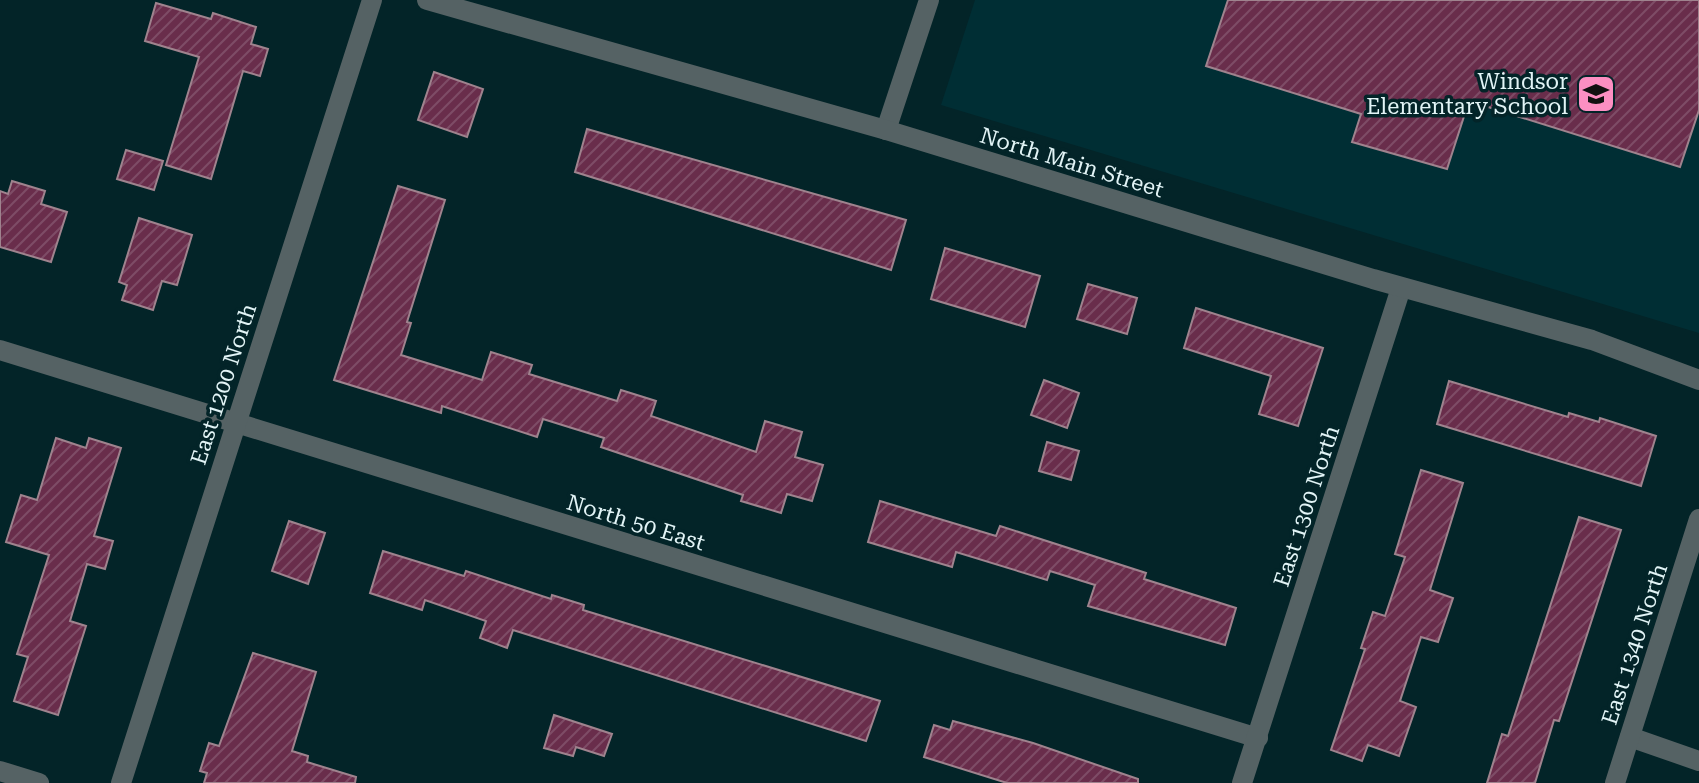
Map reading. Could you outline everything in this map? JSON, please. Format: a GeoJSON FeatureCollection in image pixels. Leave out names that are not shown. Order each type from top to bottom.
{"type":"FeatureCollection","features":[{"type":"Feature","properties":{"kind":"street","name":"East 1200 North"},"geometry":{"type":"LineString","coordinates":[[121,783],[372,0]]}},
{"type":"Feature","properties":{"kind":"street","name":"North Main Street"},"geometry":{"type":"LineString","coordinates":[[427,0],[886,130],[1401,288],[1592,340],[1699,380]]}},
{"type":"Feature","properties":{"kind":"street"},"geometry":{"type":"LineString","coordinates":[[886,130],[929,0]]}},
{"type":"Feature","properties":{"kind":"street","name":"East 1300 North"},"geometry":{"type":"LineString","coordinates":[[1242,783],[1401,288]]}},
{"type":"Feature","properties":{"kind":"street","name":"North 50 East"},"geometry":{"type":"LineString","coordinates":[[0,350],[1258,738]]}},
{"type":"Feature","properties":{"kind":"street","name":"East 1340 North"},"geometry":{"type":"LineString","coordinates":[[1615,783],[1699,519]]}},
{"type":"Feature","properties":{"kind":"street"},"geometry":{"type":"LineString","coordinates":[[1630,737],[1699,761]]}},
{"type":"Feature","properties":{"kind":"street"},"geometry":{"type":"LineString","coordinates":[[0,771],[39,783]]}},
{"type":"Feature","properties":{"kind":"shaded area"},"geometry":{"type":"Polygon","coordinates":[[[975,0],[1699,0],[1699,333],[941,105],[975,0]]]}},
{"type":"Feature","properties":{"kind":"building","name":"Windsor Elementary School"},"geometry":{"type":"Polygon","coordinates":[[[1228,0],[1699,0],[1699,110],[1680,167],[1469,101],[1447,169],[1352,142],[1361,114],[1206,66],[1228,0]]]}},
{"type":"Feature","properties":{"kind":"building"},"geometry":{"type":"Polygon","coordinates":[[[156,3],[211,19],[213,13],[256,27],[251,44],[268,49],[260,76],[243,71],[211,179],[166,165],[199,57],[145,41],[156,3]]]}},
{"type":"Feature","properties":{"kind":"building"},"geometry":{"type":"Polygon","coordinates":[[[434,72],[483,89],[467,137],[418,120],[434,72]]]}},
{"type":"Feature","properties":{"kind":"building"},"geometry":{"type":"Polygon","coordinates":[[[587,129],[906,220],[891,270],[575,172],[587,129]]]}},
{"type":"Feature","properties":{"kind":"building"},"geometry":{"type":"Polygon","coordinates":[[[126,150],[163,161],[154,190],[117,179],[126,150]]]}},
{"type":"Feature","properties":{"kind":"building"},"geometry":{"type":"Polygon","coordinates":[[[12,181],[45,191],[41,204],[67,212],[51,262],[0,247],[0,191],[8,194],[12,181]]]}},
{"type":"Feature","properties":{"kind":"building"},"geometry":{"type":"Polygon","coordinates":[[[398,186],[445,200],[407,322],[411,323],[401,355],[482,380],[491,352],[532,365],[529,374],[617,401],[621,390],[656,401],[651,416],[756,452],[765,421],[802,432],[795,457],[823,465],[812,501],[787,494],[781,513],[741,501],[743,495],[601,447],[604,438],[543,419],[537,437],[442,406],[441,413],[334,380],[398,186]]]}},
{"type":"Feature","properties":{"kind":"building"},"geometry":{"type":"Polygon","coordinates":[[[139,218],[192,235],[177,285],[162,281],[153,310],[122,300],[127,285],[119,282],[139,218]]]}},
{"type":"Feature","properties":{"kind":"building"},"geometry":{"type":"Polygon","coordinates":[[[945,248],[1040,276],[1025,327],[931,299],[945,248]]]}},
{"type":"Feature","properties":{"kind":"building"},"geometry":{"type":"Polygon","coordinates":[[[1088,284],[1137,298],[1127,334],[1077,319],[1088,284]]]}},
{"type":"Feature","properties":{"kind":"building"},"geometry":{"type":"Polygon","coordinates":[[[1196,308],[1323,348],[1298,426],[1259,414],[1271,376],[1184,348],[1196,308]]]}},
{"type":"Feature","properties":{"kind":"building"},"geometry":{"type":"Polygon","coordinates":[[[1044,380],[1079,393],[1067,428],[1031,415],[1044,380]]]}},
{"type":"Feature","properties":{"kind":"building"},"geometry":{"type":"Polygon","coordinates":[[[1449,381],[1568,417],[1569,413],[1599,422],[1600,418],[1656,436],[1641,486],[1437,424],[1449,381]]]}},
{"type":"Feature","properties":{"kind":"building"},"geometry":{"type":"Polygon","coordinates":[[[56,438],[86,448],[89,438],[121,448],[94,536],[113,541],[105,569],[87,564],[70,621],[86,626],[58,715],[14,701],[28,657],[17,654],[49,555],[6,542],[21,495],[37,500],[56,438]]]}},
{"type":"Feature","properties":{"kind":"building"},"geometry":{"type":"Polygon","coordinates":[[[1047,442],[1079,451],[1071,480],[1039,471],[1047,442]]]}},
{"type":"Feature","properties":{"kind":"building"},"geometry":{"type":"Polygon","coordinates":[[[1421,470],[1463,483],[1430,590],[1453,598],[1438,642],[1421,637],[1400,701],[1416,707],[1399,756],[1368,745],[1362,761],[1331,750],[1365,649],[1361,648],[1373,612],[1385,616],[1405,557],[1395,554],[1421,470]]]}},
{"type":"Feature","properties":{"kind":"building"},"geometry":{"type":"Polygon","coordinates":[[[880,501],[996,536],[1000,526],[1146,573],[1144,579],[1236,608],[1225,645],[1088,606],[1095,585],[1050,571],[1047,580],[956,552],[952,567],[868,542],[880,501]]]}},
{"type":"Feature","properties":{"kind":"building"},"geometry":{"type":"Polygon","coordinates":[[[1579,517],[1621,530],[1559,721],[1554,720],[1535,783],[1487,783],[1502,734],[1508,736],[1579,517]]]}},
{"type":"Feature","properties":{"kind":"building"},"geometry":{"type":"Polygon","coordinates":[[[289,521],[325,533],[308,584],[272,571],[289,521]]]}},
{"type":"Feature","properties":{"kind":"building"},"geometry":{"type":"Polygon","coordinates":[[[383,551],[464,576],[466,571],[551,599],[552,595],[584,605],[583,610],[880,701],[866,741],[513,630],[507,648],[480,638],[486,621],[425,600],[422,610],[370,593],[383,551]]]}},
{"type":"Feature","properties":{"kind":"building"},"geometry":{"type":"Polygon","coordinates":[[[253,653],[316,672],[292,751],[308,756],[307,762],[356,777],[355,783],[204,783],[207,773],[200,771],[209,743],[219,746],[253,653]]]}},
{"type":"Feature","properties":{"kind":"building"},"geometry":{"type":"Polygon","coordinates":[[[554,715],[612,734],[604,756],[576,747],[573,756],[544,748],[554,715]]]}},
{"type":"Feature","properties":{"kind":"building"},"geometry":{"type":"Polygon","coordinates":[[[953,721],[1033,743],[1138,779],[1138,783],[1007,783],[924,757],[934,725],[950,730],[953,721]]]}},
{"type":"Feature","properties":{"kind":"place","name":"Windsor Elementary School"},"geometry":{"type":"Point","coordinates":[1596,94]}}]}
